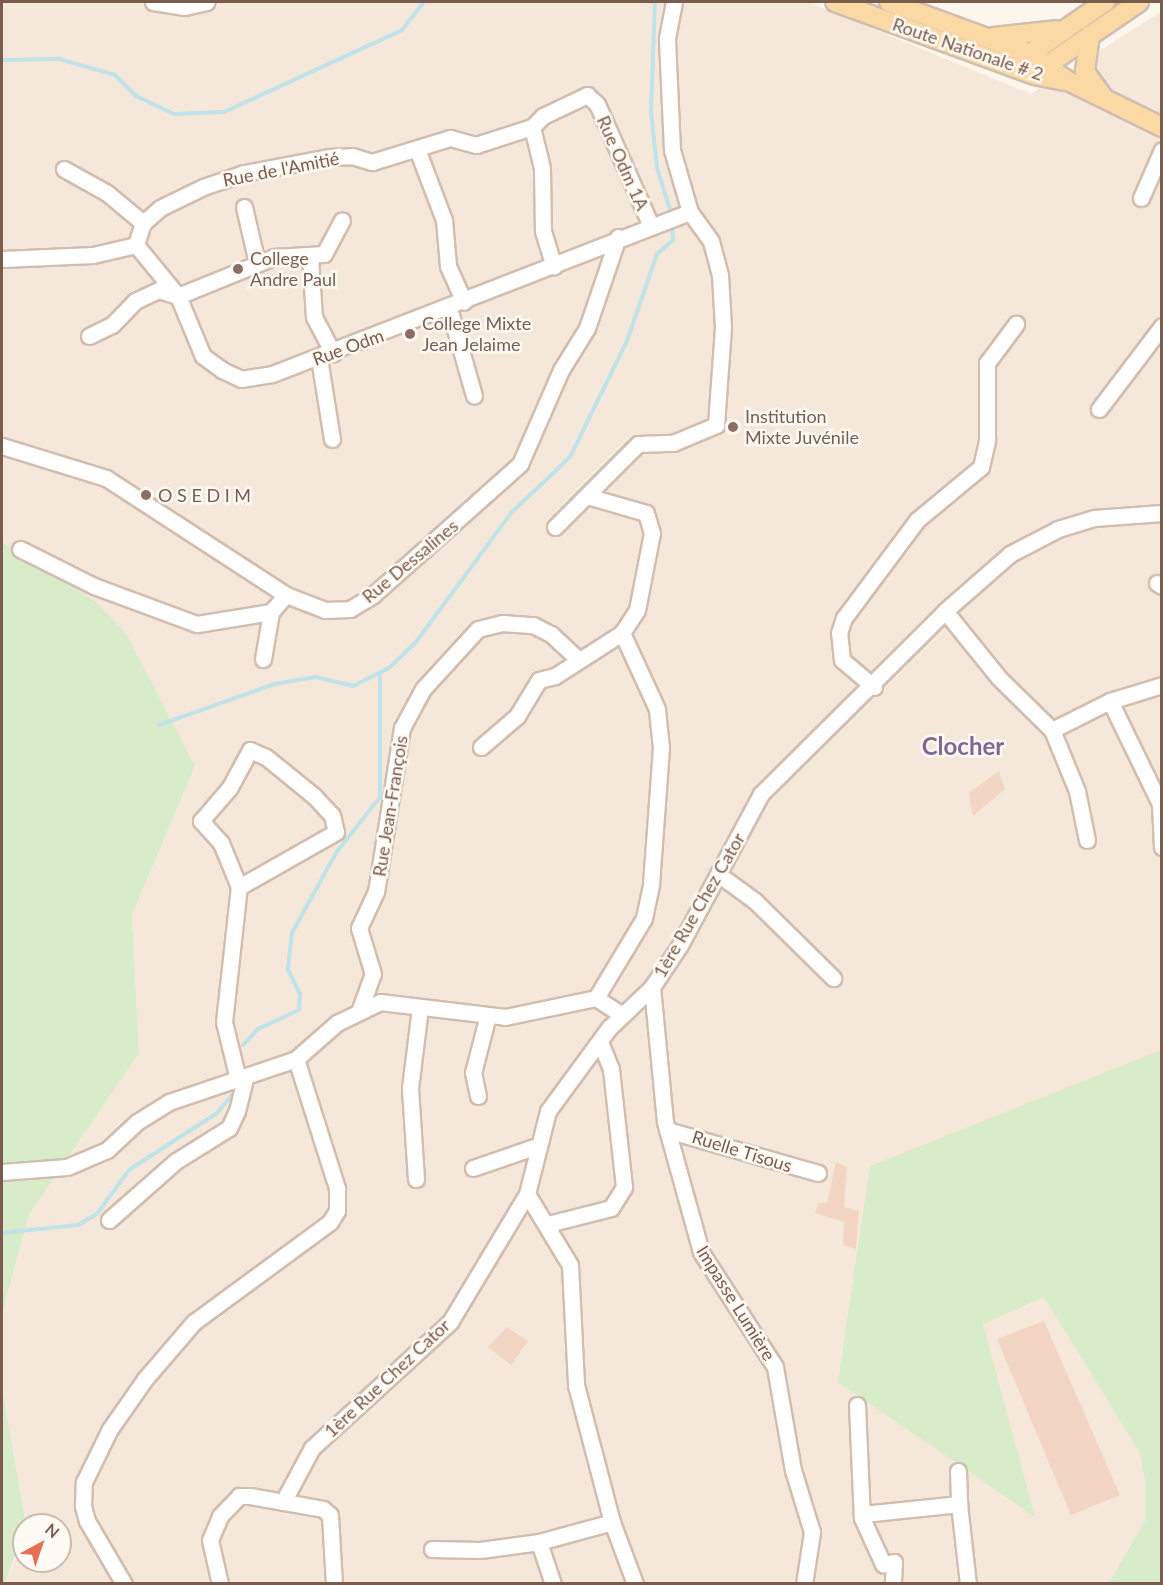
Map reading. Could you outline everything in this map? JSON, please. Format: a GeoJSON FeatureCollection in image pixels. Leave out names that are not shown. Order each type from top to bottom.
{"type":"FeatureCollection","features":[{"type":"Feature","properties":{"kind":"main road","name":"Route Nationale # 2"},"geometry":{"type":"LineString","coordinates":[[835,2],[886,7],[983,37],[1030,54],[1041,70]]}},
{"type":"Feature","properties":{"kind":"main road"},"geometry":{"type":"LineString","coordinates":[[1013,67],[1064,28],[1105,2]]}},
{"type":"Feature","properties":{"kind":"main road"},"geometry":{"type":"LineString","coordinates":[[1041,70],[1139,2]]}},
{"type":"Feature","properties":{"kind":"main road","name":"Route Nationale # 2"},"geometry":{"type":"LineString","coordinates":[[886,7],[1013,67],[1041,70],[1068,81],[1110,105],[1161,128]]}},
{"type":"Feature","properties":{"kind":"main road"},"geometry":{"type":"LineString","coordinates":[[983,37],[1064,28]]}},
{"type":"Feature","properties":{"kind":"main road"},"geometry":{"type":"LineString","coordinates":[[1090,35],[1085,72],[1110,105]]}},
{"type":"Feature","properties":{"kind":"street"},"geometry":{"type":"LineString","coordinates":[[153,2],[185,7],[206,2]]}},
{"type":"Feature","properties":{"kind":"street"},"geometry":{"type":"LineString","coordinates":[[555,527],[638,444],[673,443],[716,425],[723,327],[720,275],[711,241],[690,212],[672,150],[667,38],[675,2]]}},
{"type":"Feature","properties":{"kind":"street","name":"Rue Odm 1A"},"geometry":{"type":"LineString","coordinates":[[532,127],[543,116],[587,95],[597,104],[651,226]]}},
{"type":"Feature","properties":{"kind":"street"},"geometry":{"type":"LineString","coordinates":[[532,127],[542,168],[542,222],[554,266]]}},
{"type":"Feature","properties":{"kind":"street","name":"Rue de l'Amitié"},"geometry":{"type":"LineString","coordinates":[[143,223],[194,191],[244,173],[329,157],[352,156],[372,162],[450,138],[476,145],[532,127]]}},
{"type":"Feature","properties":{"kind":"street"},"geometry":{"type":"LineString","coordinates":[[417,149],[444,220],[448,266],[474,396]]}},
{"type":"Feature","properties":{"kind":"street"},"geometry":{"type":"LineString","coordinates":[[1141,198],[1161,150]]}},
{"type":"Feature","properties":{"kind":"street"},"geometry":{"type":"LineString","coordinates":[[2,258],[93,255],[136,245],[143,223],[107,193],[64,169]]}},
{"type":"Feature","properties":{"kind":"street"},"geometry":{"type":"LineString","coordinates":[[244,207],[257,262]]}},
{"type":"Feature","properties":{"kind":"street","name":"Rue Odm"},"geometry":{"type":"LineString","coordinates":[[136,245],[178,296],[203,356],[241,379],[326,355],[554,266],[618,237],[690,212]]}},
{"type":"Feature","properties":{"kind":"street"},"geometry":{"type":"LineString","coordinates":[[89,336],[112,325],[135,301],[159,290],[178,296],[274,257],[310,257],[324,254],[342,220]]}},
{"type":"Feature","properties":{"kind":"street","name":"Rue Dessalines"},"geometry":{"type":"LineString","coordinates":[[2,446],[106,478],[286,595],[325,610],[350,609],[365,600],[520,464],[561,370],[587,328],[618,237]]}},
{"type":"Feature","properties":{"kind":"street"},"geometry":{"type":"LineString","coordinates":[[310,257],[314,317],[326,355],[332,439]]}},
{"type":"Feature","properties":{"kind":"street"},"geometry":{"type":"LineString","coordinates":[[874,687],[842,660],[839,633],[844,618],[917,520],[981,466],[987,440],[987,363],[1016,324]]}},
{"type":"Feature","properties":{"kind":"street"},"geometry":{"type":"LineString","coordinates":[[1100,408],[1161,326]]}},
{"type":"Feature","properties":{"kind":"street"},"geometry":{"type":"LineString","coordinates":[[481,747],[517,717],[539,680],[579,660],[622,633],[637,610],[652,533],[646,513],[587,496]]}},
{"type":"Feature","properties":{"kind":"street","name":"1ère Rue Chez Cator"},"geometry":{"type":"LineString","coordinates":[[283,1502],[312,1448],[450,1322],[527,1194],[537,1146],[548,1111],[622,1015],[652,987],[761,794],[874,687],[945,611],[1010,554],[1058,529],[1094,518],[1161,513]]}},
{"type":"Feature","properties":{"kind":"street"},"geometry":{"type":"LineString","coordinates":[[20,549],[94,586],[197,624],[271,612]]}},
{"type":"Feature","properties":{"kind":"street"},"geometry":{"type":"LineString","coordinates":[[263,659],[271,612],[286,595]]}},
{"type":"Feature","properties":{"kind":"street"},"geometry":{"type":"LineString","coordinates":[[945,611],[999,678],[1052,730],[1077,791],[1087,840]]}},
{"type":"Feature","properties":{"kind":"street","name":"Rue Jean-François"},"geometry":{"type":"LineString","coordinates":[[360,1008],[373,974],[359,928],[376,892],[401,761],[402,728],[423,689],[478,629],[502,623],[533,625],[551,634],[579,660]]}},
{"type":"Feature","properties":{"kind":"street"},"geometry":{"type":"LineString","coordinates":[[596,998],[644,918],[651,884],[661,748],[657,709],[622,633]]}},
{"type":"Feature","properties":{"kind":"street"},"geometry":{"type":"LineString","coordinates":[[1052,730],[1110,700],[1161,685]]}},
{"type":"Feature","properties":{"kind":"street"},"geometry":{"type":"LineString","coordinates":[[1110,700],[1160,804],[1161,848]]}},
{"type":"Feature","properties":{"kind":"street"},"geometry":{"type":"LineString","coordinates":[[109,1220],[176,1161],[229,1128],[244,1082],[238,1079],[224,1022],[239,887],[221,843],[201,821],[230,787],[250,750],[266,757],[314,796],[332,815],[336,832],[239,887]]}},
{"type":"Feature","properties":{"kind":"street"},"geometry":{"type":"LineString","coordinates":[[717,874],[755,901],[833,978]]}},
{"type":"Feature","properties":{"kind":"street","name":"Impasse Lumière"},"geometry":{"type":"LineString","coordinates":[[652,987],[667,1130],[701,1252],[775,1367],[793,1470],[812,1532],[804,1584]]}},
{"type":"Feature","properties":{"kind":"street"},"geometry":{"type":"LineString","coordinates":[[2,1172],[67,1167],[107,1150],[137,1122],[169,1102],[296,1059],[360,1008],[380,1002],[506,1017],[596,998],[622,1015]]}},
{"type":"Feature","properties":{"kind":"street"},"geometry":{"type":"LineString","coordinates":[[416,1179],[410,1088],[420,1008]]}},
{"type":"Feature","properties":{"kind":"street"},"geometry":{"type":"LineString","coordinates":[[478,1096],[473,1073],[488,1016]]}},
{"type":"Feature","properties":{"kind":"street"},"geometry":{"type":"LineString","coordinates":[[548,1224],[610,1208],[624,1187],[611,1069],[600,1042]]}},
{"type":"Feature","properties":{"kind":"street"},"geometry":{"type":"LineString","coordinates":[[124,1584],[87,1521],[83,1506],[84,1482],[110,1429],[145,1379],[194,1322],[330,1222],[337,1211],[337,1188],[296,1059]]}},
{"type":"Feature","properties":{"kind":"street","name":"Ruelle Tisous"},"geometry":{"type":"LineString","coordinates":[[667,1130],[818,1173]]}},
{"type":"Feature","properties":{"kind":"street"},"geometry":{"type":"LineString","coordinates":[[473,1168],[537,1146]]}},
{"type":"Feature","properties":{"kind":"street"},"geometry":{"type":"LineString","coordinates":[[527,1194],[548,1224],[570,1265],[576,1385],[612,1522],[635,1584]]}},
{"type":"Feature","properties":{"kind":"street"},"geometry":{"type":"LineString","coordinates":[[857,1406],[862,1514],[883,1564],[894,1562],[893,1584]]}},
{"type":"Feature","properties":{"kind":"street"},"geometry":{"type":"LineString","coordinates":[[957,1471],[968,1584]]}},
{"type":"Feature","properties":{"kind":"street"},"geometry":{"type":"LineString","coordinates":[[220,1584],[210,1540],[220,1516],[238,1496],[283,1502],[330,1515],[334,1584]]}},
{"type":"Feature","properties":{"kind":"street"},"geometry":{"type":"LineString","coordinates":[[862,1514],[959,1504]]}},
{"type":"Feature","properties":{"kind":"street"},"geometry":{"type":"LineString","coordinates":[[432,1549],[480,1550],[539,1542],[612,1522]]}},
{"type":"Feature","properties":{"kind":"street"},"geometry":{"type":"LineString","coordinates":[[539,1542],[553,1584]]}},
{"type":"Feature","properties":{"kind":"shaded area"},"geometry":{"type":"Polygon","coordinates":[[[2,2],[808,2],[1031,94],[1161,12],[1161,1583],[5,1583],[12,1567],[12,1573],[72,1573],[72,1513],[24,1513],[2,1387],[2,1314],[29,1215],[139,1053],[132,915],[195,766],[53,574],[2,542],[2,2]]]}},
{"type":"Feature","properties":{"kind":"green space"},"geometry":{"type":"Polygon","coordinates":[[[2,542],[96,602],[127,635],[195,766],[132,915],[139,1053],[29,1215],[2,1314],[2,542]]]}},
{"type":"Feature","properties":{"kind":"green space"},"geometry":{"type":"Polygon","coordinates":[[[1161,1050],[1161,1583],[1098,1583],[1110,1581],[1145,1521],[1145,1480],[1140,1453],[1044,1297],[983,1324],[1035,1517],[838,1382],[870,1166],[1161,1050]]]}},
{"type":"Feature","properties":{"kind":"green space"},"geometry":{"type":"Polygon","coordinates":[[[2,1387],[24,1513],[12,1513],[12,1564],[5,1584],[2,1583],[2,1387]]]}},
{"type":"Feature","properties":{"kind":"building"},"geometry":{"type":"Polygon","coordinates":[[[999,771],[1005,789],[973,816],[969,793],[999,771]]]}},
{"type":"Feature","properties":{"kind":"building"},"geometry":{"type":"Polygon","coordinates":[[[836,1162],[847,1167],[844,1207],[859,1211],[856,1249],[843,1245],[844,1222],[815,1213],[818,1203],[827,1203],[836,1162]]]}},
{"type":"Feature","properties":{"kind":"building"},"geometry":{"type":"Polygon","coordinates":[[[1044,1321],[1120,1495],[1071,1515],[997,1339],[1044,1321]]]}},
{"type":"Feature","properties":{"kind":"building"},"geometry":{"type":"Polygon","coordinates":[[[507,1327],[528,1341],[511,1365],[488,1347],[507,1327]]]}},
{"type":"Feature","properties":{"kind":"waterway"},"geometry":{"type":"LineString","coordinates":[[2,60],[59,59],[115,75],[136,96],[174,114],[224,112],[402,30],[424,2]]}},
{"type":"Feature","properties":{"kind":"waterway"},"geometry":{"type":"LineString","coordinates":[[655,2],[651,111],[657,168],[672,216]]}},
{"type":"Feature","properties":{"kind":"waterway"},"geometry":{"type":"LineString","coordinates":[[159,725],[275,684],[315,677],[353,686],[389,668],[416,642],[511,513],[570,457],[627,341],[657,254],[673,240],[672,223]]}},
{"type":"Feature","properties":{"kind":"waterway"},"geometry":{"type":"LineString","coordinates":[[243,1045],[258,1029],[299,1010],[300,994],[288,969],[292,933],[336,853],[380,797],[380,673]]}},
{"type":"Feature","properties":{"kind":"waterway"},"geometry":{"type":"LineString","coordinates":[[2,1233],[78,1225],[97,1214],[129,1170],[217,1113],[234,1093]]}},
{"type":"Feature","properties":{"kind":"place","name":"College Andre Paul"},"geometry":{"type":"Point","coordinates":[238,269]}},
{"type":"Feature","properties":{"kind":"place","name":"College Mixte Jean Jelaime"},"geometry":{"type":"Point","coordinates":[410,334]}},
{"type":"Feature","properties":{"kind":"place","name":"Institution Mixte Juvénile"},"geometry":{"type":"Point","coordinates":[733,427]}},
{"type":"Feature","properties":{"kind":"place","name":"O S E D I M"},"geometry":{"type":"Point","coordinates":[146,495]}},
{"type":"Feature","properties":{"kind":"district","name":"Clocher"},"geometry":{"type":"Point","coordinates":[963,746]}}]}
